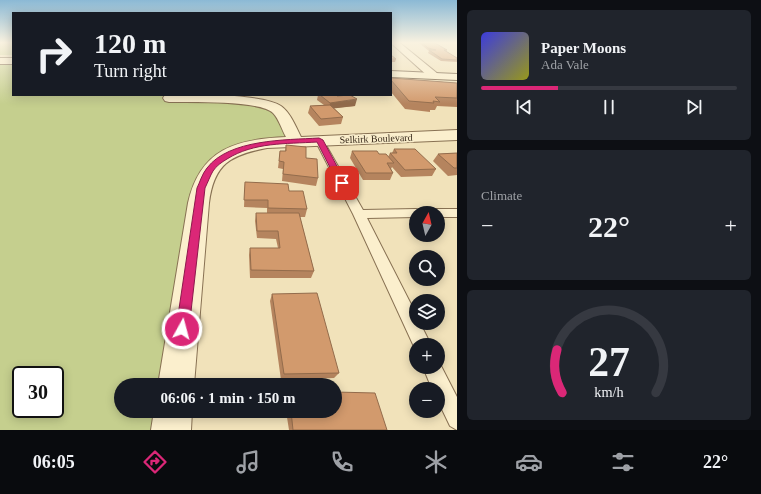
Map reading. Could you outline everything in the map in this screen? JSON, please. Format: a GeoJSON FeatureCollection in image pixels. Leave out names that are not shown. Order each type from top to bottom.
{"type":"FeatureCollection","features":[{"type":"Feature","properties":{"kind":"street"},"geometry":{"type":"LineString","coordinates":[[418,63],[430,73]]}},
{"type":"Feature","properties":{"kind":"street"},"geometry":{"type":"LineString","coordinates":[[392,68],[457,77]]}},
{"type":"Feature","properties":{"kind":"street"},"geometry":{"type":"LineString","coordinates":[[392,74],[457,71]]}},
{"type":"Feature","properties":{"kind":"street"},"geometry":{"type":"LineString","coordinates":[[170,98],[253,102],[271,105],[278,111],[296,141]]}},
{"type":"Feature","properties":{"kind":"street","name":"Selkirk Boulevard"},"geometry":{"type":"LineString","coordinates":[[177,378],[200,194],[204,178],[216,163],[237,150],[267,143],[457,135]]}},
{"type":"Feature","properties":{"kind":"street"},"geometry":{"type":"LineString","coordinates":[[171,430],[172,418]]}},
{"type":"Feature","properties":{"kind":"lane"},"geometry":{"type":"LineString","coordinates":[[319,140],[359,214],[419,338]]}},
{"type":"Feature","properties":{"kind":"lane"},"geometry":{"type":"LineString","coordinates":[[359,214],[409,213]]}},
{"type":"Feature","properties":{"kind":"lane"},"geometry":{"type":"LineString","coordinates":[[445,213],[457,213]]}},
{"type":"Feature","properties":{"kind":"lane"},"geometry":{"type":"LineString","coordinates":[[435,374],[457,419]]}},
{"type":"Feature","properties":{"kind":"green space"},"geometry":{"type":"Polygon","coordinates":[[[0,64],[12,64],[12,96],[179,96],[266,104],[296,141],[267,143],[216,163],[177,378],[114,378],[114,418],[172,418],[171,430],[0,430],[0,64]]]}},
{"type":"Feature","properties":{"kind":"building"},"geometry":{"type":"Polygon","coordinates":[[[392,78],[457,83],[457,98],[435,97],[440,102],[433,101],[434,103],[409,101],[392,81],[392,78]]]}},
{"type":"Feature","properties":{"kind":"building"},"geometry":{"type":"Polygon","coordinates":[[[321,96],[352,96],[357,99],[330,103],[321,96]]]}},
{"type":"Feature","properties":{"kind":"building"},"geometry":{"type":"Polygon","coordinates":[[[330,105],[343,117],[321,119],[310,106],[330,105]]]}},
{"type":"Feature","properties":{"kind":"building"},"geometry":{"type":"Polygon","coordinates":[[[286,145],[306,147],[306,158],[317,159],[318,178],[283,174],[284,162],[279,161],[280,151],[286,151],[286,145]]]}},
{"type":"Feature","properties":{"kind":"building"},"geometry":{"type":"Polygon","coordinates":[[[394,149],[415,149],[436,169],[405,170],[390,153],[397,153],[394,149]]]}},
{"type":"Feature","properties":{"kind":"building"},"geometry":{"type":"Polygon","coordinates":[[[352,151],[377,151],[379,154],[386,154],[394,163],[387,163],[393,173],[366,173],[352,151]]]}},
{"type":"Feature","properties":{"kind":"building"},"geometry":{"type":"Polygon","coordinates":[[[457,153],[457,168],[454,168],[438,154],[457,153]]]}},
{"type":"Feature","properties":{"kind":"building"},"geometry":{"type":"Polygon","coordinates":[[[245,182],[288,184],[289,191],[303,191],[307,209],[268,208],[268,200],[244,200],[245,182]]]}},
{"type":"Feature","properties":{"kind":"building"},"geometry":{"type":"Polygon","coordinates":[[[256,213],[299,213],[314,271],[251,270],[250,248],[280,248],[278,231],[257,231],[256,213]]]}},
{"type":"Feature","properties":{"kind":"building"},"geometry":{"type":"Polygon","coordinates":[[[317,293],[339,373],[284,374],[272,294],[317,293]]]}},
{"type":"Feature","properties":{"kind":"building"},"geometry":{"type":"Polygon","coordinates":[[[342,392],[375,393],[387,430],[293,430],[292,418],[342,418],[342,392]]]}},
{"type":"Feature","properties":{"kind":"route"},"geometry":{"type":"LineString","coordinates":[[182,329],[201,188],[204,178],[216,163],[237,150],[251,146],[267,143],[319,140],[342,183]]}}]}
